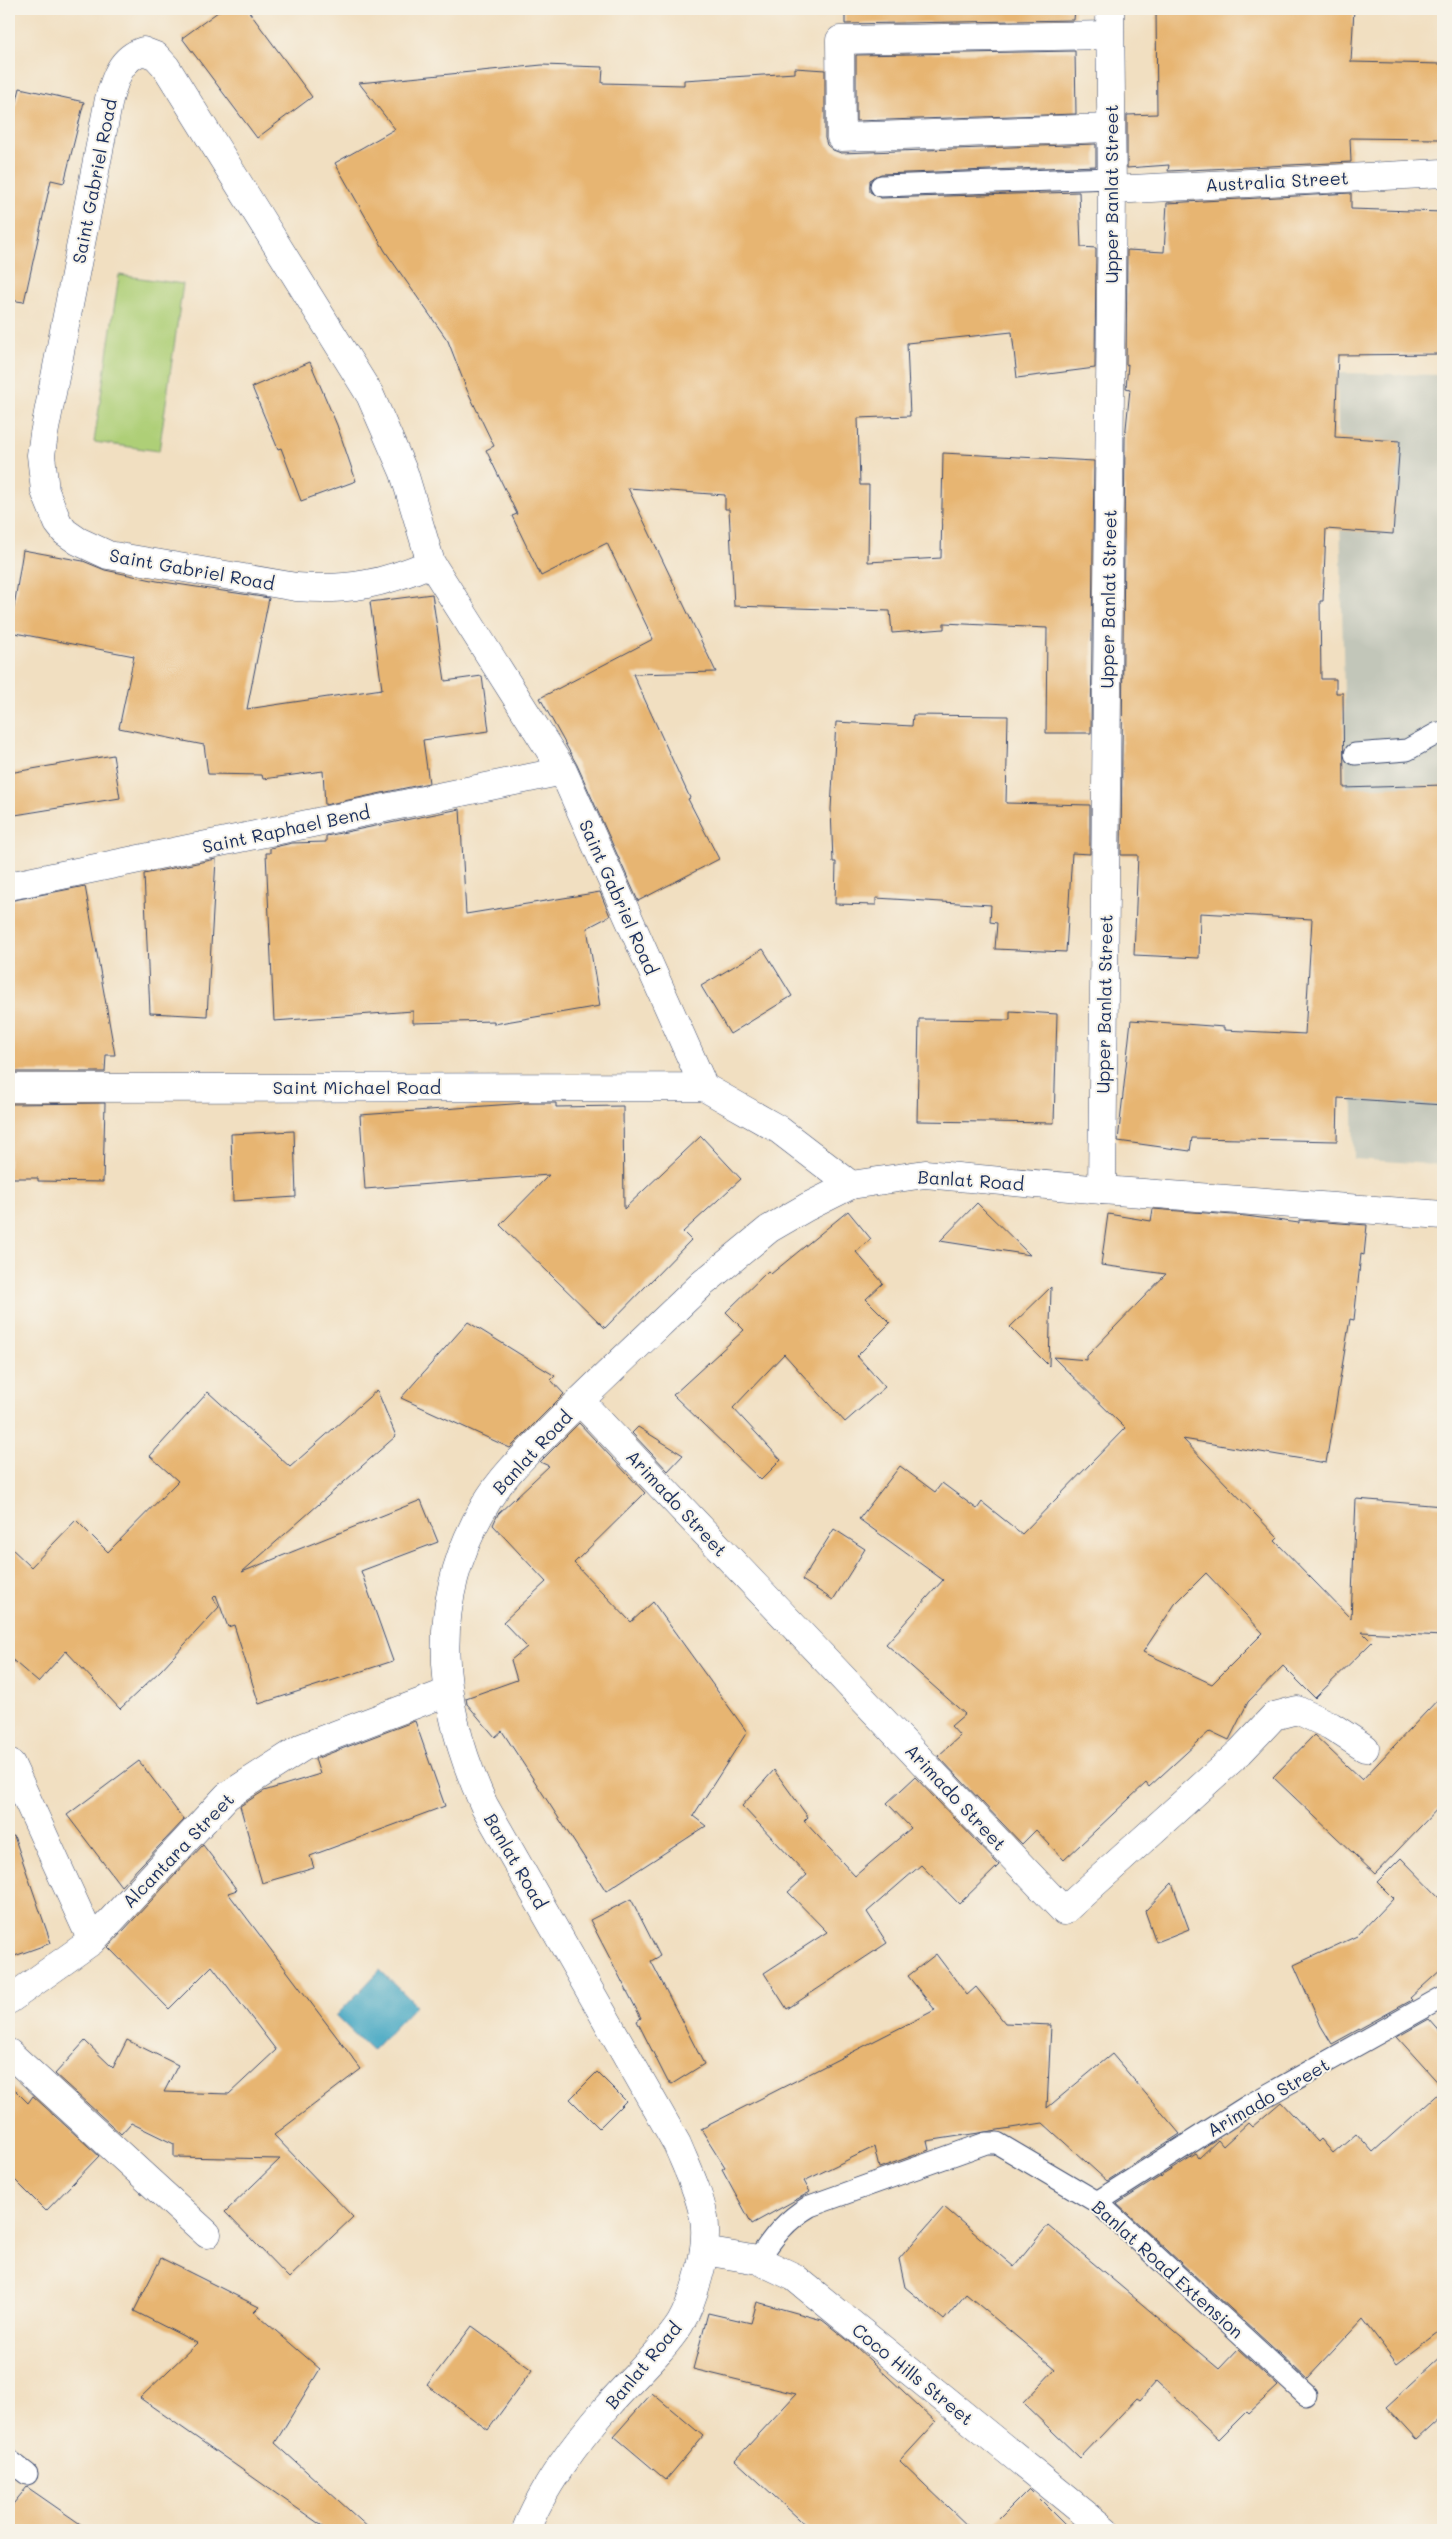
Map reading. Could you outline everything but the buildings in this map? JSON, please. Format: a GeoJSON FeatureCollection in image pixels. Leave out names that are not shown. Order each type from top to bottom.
{"type":"FeatureCollection","features":[{"type":"Feature","properties":{"kind":"street","name":"Upper Banlat Street"},"geometry":{"type":"LineString","coordinates":[[1102,1190],[1111,184],[1110,22]]}},
{"type":"Feature","properties":{"kind":"street"},"geometry":{"type":"LineString","coordinates":[[1110,22],[840,40],[841,137],[1111,128]]}},
{"type":"Feature","properties":{"kind":"street","name":"Saint Gabriel Road"},"geometry":{"type":"LineString","coordinates":[[431,563],[400,576],[352,588],[296,587],[108,555],[92,550],[78,541],[66,532],[58,522],[46,491],[42,471],[43,441],[109,99],[120,70],[134,54],[143,51],[156,56],[166,67],[366,387],[394,446],[404,473],[431,563],[563,771],[704,1087]]}},
{"type":"Feature","properties":{"kind":"street","name":"Australia Street"},"geometry":{"type":"LineString","coordinates":[[1111,184],[1443,173]]}},
{"type":"Feature","properties":{"kind":"street","name":"Saint Raphael Bend"},"geometry":{"type":"LineString","coordinates":[[9,886],[563,771]]}},
{"type":"Feature","properties":{"kind":"street"},"geometry":{"type":"LineString","coordinates":[[704,1087],[778,1129],[851,1185]]}},
{"type":"Feature","properties":{"kind":"street","name":"Saint Michael Road"},"geometry":{"type":"LineString","coordinates":[[9,1088],[704,1087]]}},
{"type":"Feature","properties":{"kind":"street","name":"Banlat Road"},"geometry":{"type":"LineString","coordinates":[[526,2530],[532,2515],[566,2460],[606,2408],[679,2325],[690,2303],[704,2251],[704,2220],[696,2189],[676,2144],[484,1805],[466,1766],[455,1731],[448,1692],[444,1643],[449,1593],[462,1551],[485,1504],[513,1468],[580,1401],[735,1255],[769,1229],[806,1207],[851,1185],[926,1174],[1102,1190],[1443,1215]]}},
{"type":"Feature","properties":{"kind":"street","name":"Arimado Street"},"geometry":{"type":"LineString","coordinates":[[580,1401],[1064,1911],[1240,1752],[1274,1716],[1297,1710],[1331,1726],[1364,1748]]}},
{"type":"Feature","properties":{"kind":"street","name":"Alcantara Street"},"geometry":{"type":"LineString","coordinates":[[9,2000],[92,1941],[227,1796],[303,1747],[448,1692]]}},
{"type":"Feature","properties":{"kind":"street"},"geometry":{"type":"LineString","coordinates":[[11,1764],[92,1941]]}},
{"type":"Feature","properties":{"kind":"street"},"geometry":{"type":"LineString","coordinates":[[9,2053],[207,2234]]}},
{"type":"Feature","properties":{"kind":"street","name":"Coco Hills Street"},"geometry":{"type":"LineString","coordinates":[[704,2251],[758,2260],[794,2277],[1105,2530]]}},
{"type":"Feature","properties":{"kind":"lane"},"geometry":{"type":"LineString","coordinates":[[881,186],[1111,184]]}},
{"type":"Feature","properties":{"kind":"lane"},"geometry":{"type":"LineString","coordinates":[[1355,754],[1407,750],[1438,733],[1443,733]]}},
{"type":"Feature","properties":{"kind":"lane","name":"Arimado Street"},"geometry":{"type":"LineString","coordinates":[[1097,2202],[1246,2107],[1443,1997]]}},
{"type":"Feature","properties":{"kind":"lane","name":"Banlat Road Extension"},"geometry":{"type":"LineString","coordinates":[[758,2260],[776,2233],[791,2218],[810,2206],[992,2142],[1005,2147],[1097,2202],[1306,2395]]}},
{"type":"Feature","properties":{"kind":"lane"},"geometry":{"type":"LineString","coordinates":[[9,2460],[27,2474]]}},
{"type":"Feature","properties":{"kind":"shaded area"},"geometry":{"type":"Polygon","coordinates":[[[1337,373],[1443,375],[1443,1165],[1354,1159],[1337,373]]]}},
{"type":"Feature","properties":{"kind":"green space"},"geometry":{"type":"Polygon","coordinates":[[[119,275],[183,284],[159,451],[94,442],[119,275]]]}},
{"type":"Feature","properties":{"kind":"water"},"geometry":{"type":"Polygon","coordinates":[[[380,1970],[416,2005],[372,2051],[336,2016],[380,1970]]]}}]}
